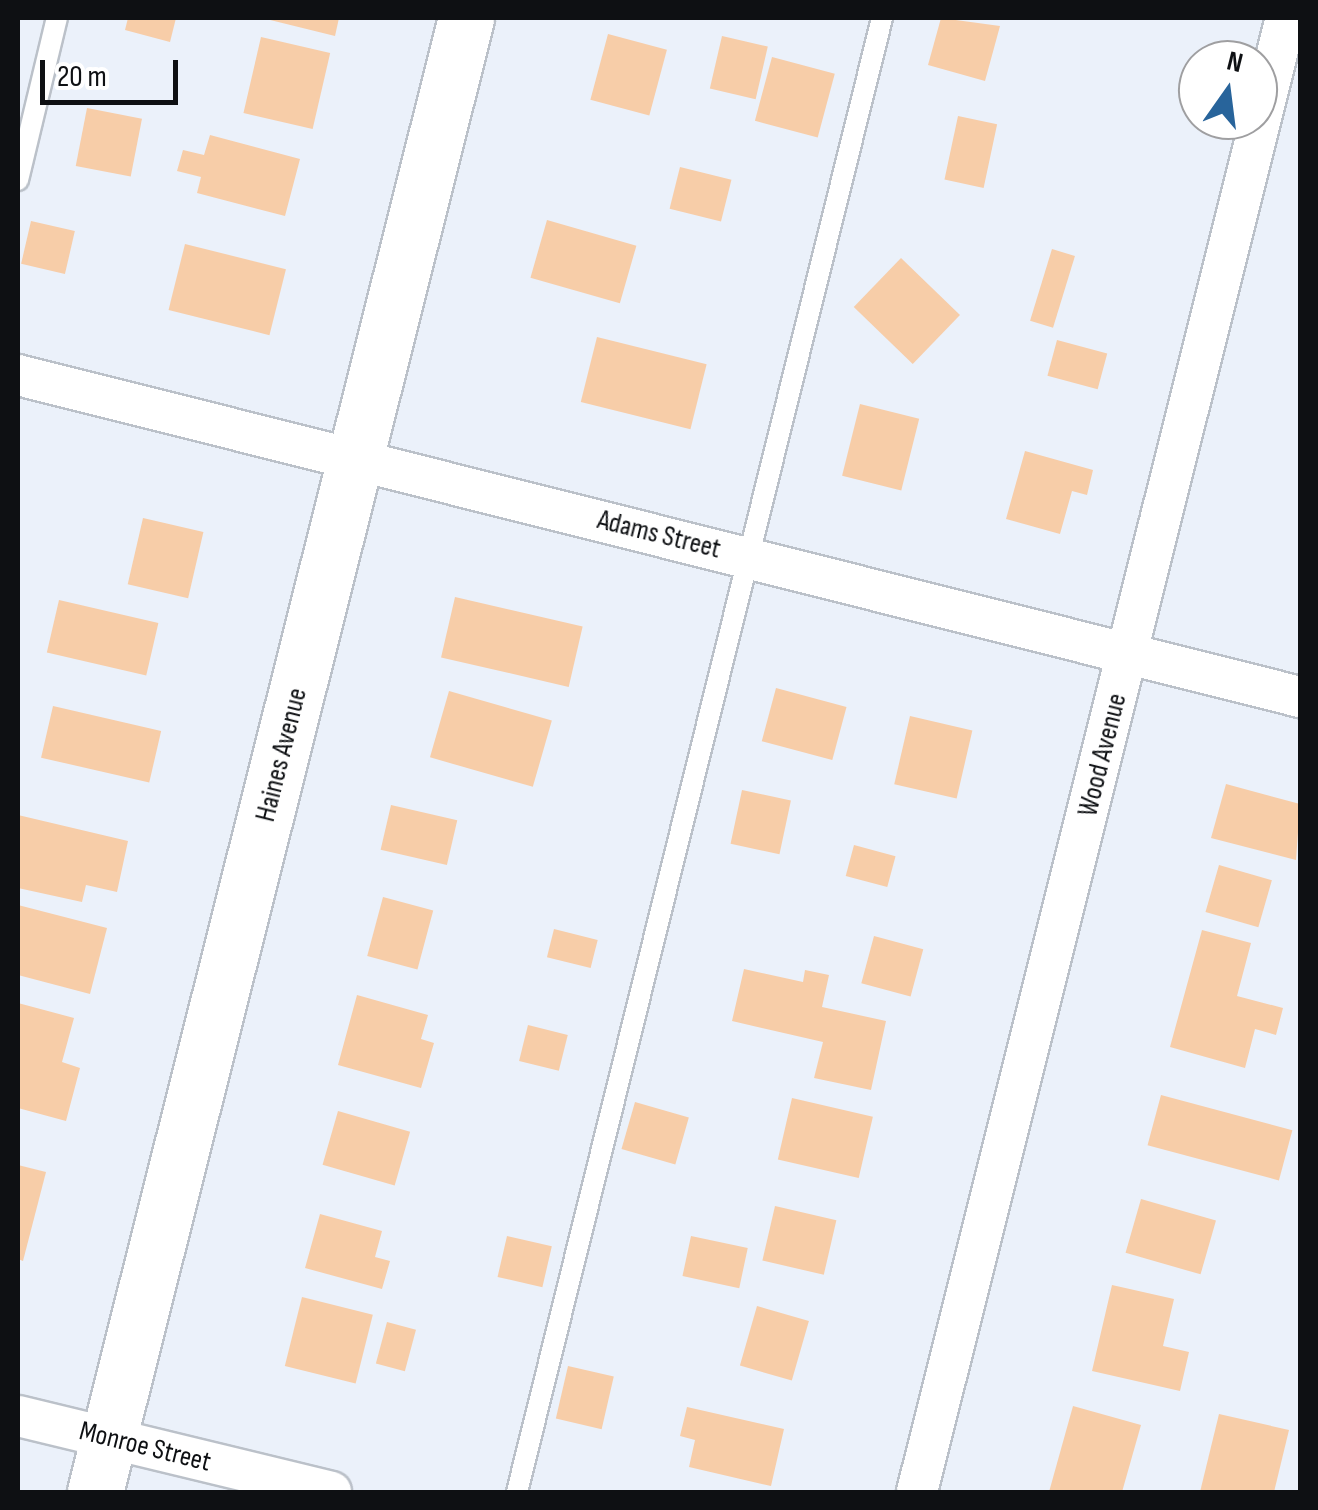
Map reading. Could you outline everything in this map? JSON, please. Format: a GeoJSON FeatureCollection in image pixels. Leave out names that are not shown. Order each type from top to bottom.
{"type":"FeatureCollection","features":[{"type":"Feature","properties":{"kind":"main road","name":"Haines Avenue"},"geometry":{"type":"LineString","coordinates":[[96,1492],[466,18]]}},
{"type":"Feature","properties":{"kind":"street","name":"Wood Avenue"},"geometry":{"type":"LineString","coordinates":[[918,1492],[1286,18]]}},
{"type":"Feature","properties":{"kind":"street","name":"Adams Street"},"geometry":{"type":"LineString","coordinates":[[18,375],[1300,697]]}},
{"type":"Feature","properties":{"kind":"street","name":"Monroe Street"},"geometry":{"type":"LineString","coordinates":[[18,1416],[331,1492]]}},
{"type":"Feature","properties":{"kind":"lane"},"geometry":{"type":"LineString","coordinates":[[18,180],[58,18]]}},
{"type":"Feature","properties":{"kind":"lane"},"geometry":{"type":"LineString","coordinates":[[518,1492],[882,18]]}},
{"type":"Feature","properties":{"kind":"building"},"geometry":{"type":"Polygon","coordinates":[[[128,18],[176,18],[170,42],[125,30],[128,18]]]}},
{"type":"Feature","properties":{"kind":"building"},"geometry":{"type":"Polygon","coordinates":[[[262,18],[339,18],[335,36],[262,18]]]}},
{"type":"Feature","properties":{"kind":"building"},"geometry":{"type":"Polygon","coordinates":[[[941,18],[1000,26],[985,81],[928,65],[941,18]]]}},
{"type":"Feature","properties":{"kind":"building"},"geometry":{"type":"Polygon","coordinates":[[[608,34],[667,50],[649,115],[590,100],[608,34]]]}},
{"type":"Feature","properties":{"kind":"building"},"geometry":{"type":"Polygon","coordinates":[[[722,36],[768,47],[756,99],[710,89],[722,36]]]}},
{"type":"Feature","properties":{"kind":"building"},"geometry":{"type":"Polygon","coordinates":[[[261,37],[330,53],[313,129],[243,113],[261,37]]]}},
{"type":"Feature","properties":{"kind":"building"},"geometry":{"type":"Polygon","coordinates":[[[772,57],[835,74],[818,138],[755,121],[772,57]]]}},
{"type":"Feature","properties":{"kind":"building"},"geometry":{"type":"Polygon","coordinates":[[[87,108],[142,119],[131,177],[76,166],[87,108]]]}},
{"type":"Feature","properties":{"kind":"building"},"geometry":{"type":"Polygon","coordinates":[[[958,116],[997,124],[984,188],[944,180],[958,116]]]}},
{"type":"Feature","properties":{"kind":"building"},"geometry":{"type":"Polygon","coordinates":[[[210,135],[300,159],[285,216],[197,193],[201,177],[177,171],[183,150],[204,155],[210,135]]]}},
{"type":"Feature","properties":{"kind":"building"},"geometry":{"type":"Polygon","coordinates":[[[680,167],[731,180],[721,222],[670,209],[680,167]]]}},
{"type":"Feature","properties":{"kind":"building"},"geometry":{"type":"Polygon","coordinates":[[[547,220],[636,246],[620,303],[530,278],[547,220]]]}},
{"type":"Feature","properties":{"kind":"building"},"geometry":{"type":"Polygon","coordinates":[[[31,221],[75,231],[65,274],[21,264],[31,221]]]}},
{"type":"Feature","properties":{"kind":"building"},"geometry":{"type":"Polygon","coordinates":[[[185,244],[286,269],[269,335],[169,310],[185,244]]]}},
{"type":"Feature","properties":{"kind":"building"},"geometry":{"type":"Polygon","coordinates":[[[1052,249],[1075,256],[1053,328],[1030,321],[1052,249]]]}},
{"type":"Feature","properties":{"kind":"building"},"geometry":{"type":"Polygon","coordinates":[[[901,258],[960,315],[913,364],[854,307],[901,258]]]}},
{"type":"Feature","properties":{"kind":"building"},"geometry":{"type":"Polygon","coordinates":[[[597,337],[707,364],[690,429],[581,402],[597,337]]]}},
{"type":"Feature","properties":{"kind":"building"},"geometry":{"type":"Polygon","coordinates":[[[1057,340],[1107,353],[1098,389],[1047,376],[1057,340]]]}},
{"type":"Feature","properties":{"kind":"building"},"geometry":{"type":"Polygon","coordinates":[[[860,404],[919,419],[901,491],[842,476],[860,404]]]}},
{"type":"Feature","properties":{"kind":"building"},"geometry":{"type":"Polygon","coordinates":[[[1025,451],[1093,470],[1087,495],[1072,491],[1060,534],[1006,519],[1025,451]]]}},
{"type":"Feature","properties":{"kind":"building"},"geometry":{"type":"Polygon","coordinates":[[[143,518],[203,532],[188,598],[128,584],[143,518]]]}},
{"type":"Feature","properties":{"kind":"building"},"geometry":{"type":"Polygon","coordinates":[[[455,597],[583,626],[569,687],[441,657],[455,597]]]}},
{"type":"Feature","properties":{"kind":"building"},"geometry":{"type":"Polygon","coordinates":[[[59,600],[158,623],[146,676],[47,653],[59,600]]]}},
{"type":"Feature","properties":{"kind":"building"},"geometry":{"type":"Polygon","coordinates":[[[776,688],[847,707],[832,760],[762,741],[776,688]]]}},
{"type":"Feature","properties":{"kind":"building"},"geometry":{"type":"Polygon","coordinates":[[[449,691],[552,720],[533,787],[430,757],[449,691]]]}},
{"type":"Feature","properties":{"kind":"building"},"geometry":{"type":"Polygon","coordinates":[[[53,706],[161,731],[149,783],[41,758],[53,706]]]}},
{"type":"Feature","properties":{"kind":"building"},"geometry":{"type":"Polygon","coordinates":[[[910,716],[972,730],[957,799],[894,784],[910,716]]]}},
{"type":"Feature","properties":{"kind":"building"},"geometry":{"type":"Polygon","coordinates":[[[1226,784],[1300,804],[1296,860],[1211,838],[1226,784]]]}},
{"type":"Feature","properties":{"kind":"building"},"geometry":{"type":"Polygon","coordinates":[[[742,790],[791,800],[779,854],[731,844],[742,790]]]}},
{"type":"Feature","properties":{"kind":"building"},"geometry":{"type":"Polygon","coordinates":[[[391,805],[457,820],[447,865],[381,850],[391,805]]]}},
{"type":"Feature","properties":{"kind":"building"},"geometry":{"type":"Polygon","coordinates":[[[18,815],[128,841],[117,892],[86,885],[82,902],[18,888],[18,815]]]}},
{"type":"Feature","properties":{"kind":"building"},"geometry":{"type":"Polygon","coordinates":[[[854,845],[896,856],[887,887],[846,876],[854,845]]]}},
{"type":"Feature","properties":{"kind":"building"},"geometry":{"type":"Polygon","coordinates":[[[1219,865],[1272,880],[1258,927],[1205,912],[1219,865]]]}},
{"type":"Feature","properties":{"kind":"building"},"geometry":{"type":"Polygon","coordinates":[[[383,897],[433,910],[417,969],[367,956],[383,897]]]}},
{"type":"Feature","properties":{"kind":"building"},"geometry":{"type":"Polygon","coordinates":[[[18,905],[107,928],[90,994],[18,975],[18,905]]]}},
{"type":"Feature","properties":{"kind":"building"},"geometry":{"type":"Polygon","coordinates":[[[554,929],[598,940],[591,968],[547,957],[554,929]]]}},
{"type":"Feature","properties":{"kind":"building"},"geometry":{"type":"Polygon","coordinates":[[[1202,930],[1251,943],[1237,996],[1283,1008],[1276,1035],[1255,1029],[1245,1068],[1170,1047],[1202,930]]]}},
{"type":"Feature","properties":{"kind":"building"},"geometry":{"type":"Polygon","coordinates":[[[874,936],[923,949],[911,997],[861,983],[874,936]]]}},
{"type":"Feature","properties":{"kind":"building"},"geometry":{"type":"Polygon","coordinates":[[[744,969],[803,982],[805,970],[829,975],[822,1007],[886,1021],[871,1090],[814,1078],[823,1042],[732,1021],[744,969]]]}},
{"type":"Feature","properties":{"kind":"building"},"geometry":{"type":"Polygon","coordinates":[[[357,995],[428,1015],[421,1039],[434,1043],[421,1088],[338,1065],[357,995]]]}},
{"type":"Feature","properties":{"kind":"building"},"geometry":{"type":"Polygon","coordinates":[[[18,1003],[74,1018],[62,1062],[80,1068],[66,1121],[18,1108],[18,1003]]]}},
{"type":"Feature","properties":{"kind":"building"},"geometry":{"type":"Polygon","coordinates":[[[528,1025],[568,1035],[559,1071],[519,1061],[528,1025]]]}},
{"type":"Feature","properties":{"kind":"building"},"geometry":{"type":"Polygon","coordinates":[[[1161,1095],[1292,1130],[1279,1180],[1148,1145],[1161,1095]]]}},
{"type":"Feature","properties":{"kind":"building"},"geometry":{"type":"Polygon","coordinates":[[[792,1098],[873,1117],[859,1178],[778,1159],[792,1098]]]}},
{"type":"Feature","properties":{"kind":"building"},"geometry":{"type":"Polygon","coordinates":[[[635,1102],[689,1117],[675,1165],[621,1149],[635,1102]]]}},
{"type":"Feature","properties":{"kind":"building"},"geometry":{"type":"Polygon","coordinates":[[[338,1111],[410,1132],[395,1186],[323,1165],[338,1111]]]}},
{"type":"Feature","properties":{"kind":"building"},"geometry":{"type":"Polygon","coordinates":[[[18,1165],[46,1172],[23,1261],[18,1259],[18,1165]]]}},
{"type":"Feature","properties":{"kind":"building"},"geometry":{"type":"Polygon","coordinates":[[[1141,1199],[1216,1220],[1201,1274],[1126,1253],[1141,1199]]]}},
{"type":"Feature","properties":{"kind":"building"},"geometry":{"type":"Polygon","coordinates":[[[775,1206],[836,1220],[824,1275],[762,1261],[775,1206]]]}},
{"type":"Feature","properties":{"kind":"building"},"geometry":{"type":"Polygon","coordinates":[[[320,1214],[382,1231],[375,1257],[390,1261],[382,1289],[305,1268],[320,1214]]]}},
{"type":"Feature","properties":{"kind":"building"},"geometry":{"type":"Polygon","coordinates":[[[507,1236],[552,1246],[542,1287],[498,1277],[507,1236]]]}},
{"type":"Feature","properties":{"kind":"building"},"geometry":{"type":"Polygon","coordinates":[[[691,1236],[748,1248],[739,1288],[682,1276],[691,1236]]]}},
{"type":"Feature","properties":{"kind":"building"},"geometry":{"type":"Polygon","coordinates":[[[1112,1285],[1174,1299],[1163,1346],[1189,1352],[1180,1391],[1092,1371],[1112,1285]]]}},
{"type":"Feature","properties":{"kind":"building"},"geometry":{"type":"Polygon","coordinates":[[[302,1297],[373,1315],[356,1384],[285,1366],[302,1297]]]}},
{"type":"Feature","properties":{"kind":"building"},"geometry":{"type":"Polygon","coordinates":[[[757,1306],[809,1321],[792,1380],[740,1366],[757,1306]]]}},
{"type":"Feature","properties":{"kind":"building"},"geometry":{"type":"Polygon","coordinates":[[[387,1322],[416,1330],[405,1371],[376,1364],[387,1322]]]}},
{"type":"Feature","properties":{"kind":"building"},"geometry":{"type":"Polygon","coordinates":[[[568,1366],[614,1377],[602,1429],[556,1419],[568,1366]]]}},
{"type":"Feature","properties":{"kind":"building"},"geometry":{"type":"Polygon","coordinates":[[[1073,1406],[1141,1425],[1122,1492],[1049,1492],[1073,1406]]]}},
{"type":"Feature","properties":{"kind":"building"},"geometry":{"type":"Polygon","coordinates":[[[687,1407],[784,1429],[771,1486],[689,1467],[695,1440],[680,1436],[687,1407]]]}},
{"type":"Feature","properties":{"kind":"building"},"geometry":{"type":"Polygon","coordinates":[[[1219,1414],[1289,1430],[1274,1492],[1200,1492],[1219,1414]]]}}]}
